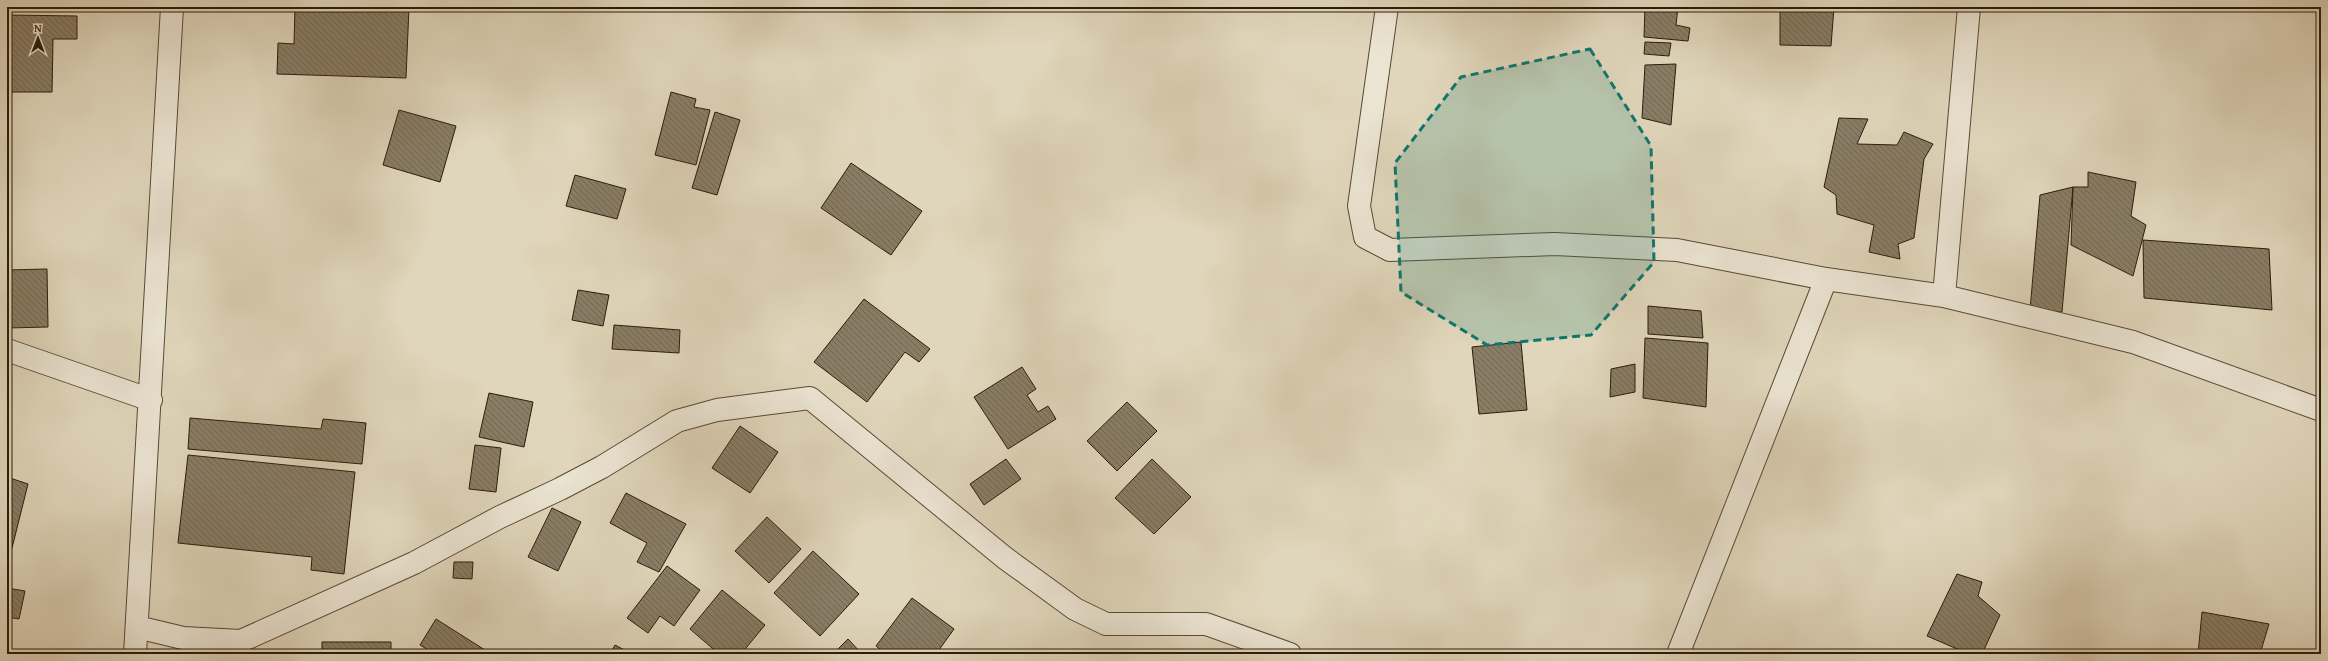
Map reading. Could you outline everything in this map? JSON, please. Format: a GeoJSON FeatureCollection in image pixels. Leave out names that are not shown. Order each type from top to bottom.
{"type":"FeatureCollection","features":[{"type":"Feature","properties":{"kind":"street"},"geometry":{"type":"LineString","coordinates":[[135,654],[172,7]]}},
{"type":"Feature","properties":{"kind":"street"},"geometry":{"type":"LineString","coordinates":[[1387,7],[1360,206],[1365,236],[1390,250],[1555,244],[1677,250],[1826,279],[1944,296],[2133,342],[2321,410]]}},
{"type":"Feature","properties":{"kind":"street"},"geometry":{"type":"LineString","coordinates":[[1944,296],[1969,7]]}},
{"type":"Feature","properties":{"kind":"street"},"geometry":{"type":"LineString","coordinates":[[1678,654],[1826,279]]}},
{"type":"Feature","properties":{"kind":"street"},"geometry":{"type":"LineString","coordinates":[[7,350],[150,400]]}},
{"type":"Feature","properties":{"kind":"street"},"geometry":{"type":"LineString","coordinates":[[137,627],[183,638],[241,641],[414,563],[602,467],[677,421],[717,410],[810,398],[1005,558],[1075,608],[1106,624],[1206,624],[1290,654]]}},
{"type":"Feature","properties":{"kind":"highlighted area"},"geometry":{"type":"Polygon","coordinates":[[[1590,49],[1651,146],[1654,262],[1591,335],[1487,345],[1401,292],[1395,163],[1461,77],[1590,49]]]}},
{"type":"Feature","properties":{"kind":"building"},"geometry":{"type":"Polygon","coordinates":[[[295,7],[409,7],[406,78],[277,74],[278,43],[294,44],[295,7]]]}},
{"type":"Feature","properties":{"kind":"building"},"geometry":{"type":"Polygon","coordinates":[[[1645,7],[1678,7],[1676,25],[1690,28],[1688,41],[1644,37],[1645,7]]]}},
{"type":"Feature","properties":{"kind":"building"},"geometry":{"type":"Polygon","coordinates":[[[1780,7],[1834,7],[1831,46],[1780,45],[1780,7]]]}},
{"type":"Feature","properties":{"kind":"building"},"geometry":{"type":"Polygon","coordinates":[[[7,15],[77,16],[77,39],[53,39],[52,92],[7,92],[7,15]]]}},
{"type":"Feature","properties":{"kind":"building"},"geometry":{"type":"Polygon","coordinates":[[[1645,42],[1671,43],[1669,56],[1644,54],[1645,42]]]}},
{"type":"Feature","properties":{"kind":"building"},"geometry":{"type":"Polygon","coordinates":[[[1676,64],[1671,125],[1642,118],[1645,65],[1676,64]]]}},
{"type":"Feature","properties":{"kind":"building"},"geometry":{"type":"Polygon","coordinates":[[[671,92],[696,99],[694,107],[710,110],[696,165],[655,155],[671,92]]]}},
{"type":"Feature","properties":{"kind":"building"},"geometry":{"type":"Polygon","coordinates":[[[399,110],[456,126],[440,182],[383,165],[399,110]]]}},
{"type":"Feature","properties":{"kind":"building"},"geometry":{"type":"Polygon","coordinates":[[[715,112],[740,120],[717,195],[692,188],[715,112]]]}},
{"type":"Feature","properties":{"kind":"building"},"geometry":{"type":"Polygon","coordinates":[[[1839,118],[1868,119],[1857,144],[1897,145],[1904,132],[1933,144],[1924,159],[1914,238],[1898,244],[1900,259],[1869,252],[1874,225],[1837,214],[1836,195],[1824,187],[1839,118]]]}},
{"type":"Feature","properties":{"kind":"building"},"geometry":{"type":"Polygon","coordinates":[[[851,163],[922,211],[891,255],[821,208],[851,163]]]}},
{"type":"Feature","properties":{"kind":"building"},"geometry":{"type":"Polygon","coordinates":[[[2088,172],[2136,182],[2131,216],[2146,225],[2133,276],[2071,245],[2073,187],[2088,187],[2088,172]]]}},
{"type":"Feature","properties":{"kind":"building"},"geometry":{"type":"Polygon","coordinates":[[[575,175],[626,189],[617,219],[566,206],[575,175]]]}},
{"type":"Feature","properties":{"kind":"building"},"geometry":{"type":"Polygon","coordinates":[[[2073,187],[2062,312],[2030,310],[2040,195],[2073,187]]]}},
{"type":"Feature","properties":{"kind":"building"},"geometry":{"type":"Polygon","coordinates":[[[7,197],[11,197],[9,239],[7,239],[7,197]]]}},
{"type":"Feature","properties":{"kind":"building"},"geometry":{"type":"Polygon","coordinates":[[[2143,240],[2269,249],[2272,310],[2144,298],[2143,240]]]}},
{"type":"Feature","properties":{"kind":"building"},"geometry":{"type":"Polygon","coordinates":[[[47,269],[48,327],[7,328],[7,270],[47,269]]]}},
{"type":"Feature","properties":{"kind":"building"},"geometry":{"type":"Polygon","coordinates":[[[578,290],[609,295],[603,326],[572,320],[578,290]]]}},
{"type":"Feature","properties":{"kind":"building"},"geometry":{"type":"Polygon","coordinates":[[[864,299],[930,349],[919,362],[905,352],[867,402],[814,362],[864,299]]]}},
{"type":"Feature","properties":{"kind":"building"},"geometry":{"type":"Polygon","coordinates":[[[1648,306],[1701,311],[1703,338],[1648,334],[1648,306]]]}},
{"type":"Feature","properties":{"kind":"building"},"geometry":{"type":"Polygon","coordinates":[[[614,325],[680,330],[679,353],[612,349],[614,325]]]}},
{"type":"Feature","properties":{"kind":"building"},"geometry":{"type":"Polygon","coordinates":[[[1645,338],[1708,343],[1706,407],[1643,398],[1645,338]]]}},
{"type":"Feature","properties":{"kind":"building"},"geometry":{"type":"Polygon","coordinates":[[[1521,342],[1527,410],[1479,414],[1472,347],[1521,342]]]}},
{"type":"Feature","properties":{"kind":"building"},"geometry":{"type":"Polygon","coordinates":[[[1635,364],[1635,392],[1610,397],[1611,369],[1635,364]]]}},
{"type":"Feature","properties":{"kind":"building"},"geometry":{"type":"Polygon","coordinates":[[[1022,367],[1036,389],[1027,395],[1038,412],[1048,406],[1056,419],[1008,449],[974,397],[1022,367]]]}},
{"type":"Feature","properties":{"kind":"building"},"geometry":{"type":"Polygon","coordinates":[[[489,393],[533,402],[524,447],[479,437],[489,393]]]}},
{"type":"Feature","properties":{"kind":"building"},"geometry":{"type":"Polygon","coordinates":[[[1127,402],[1157,431],[1117,471],[1087,441],[1127,402]]]}},
{"type":"Feature","properties":{"kind":"building"},"geometry":{"type":"Polygon","coordinates":[[[190,418],[321,429],[323,419],[366,423],[362,464],[188,449],[190,418]]]}},
{"type":"Feature","properties":{"kind":"building"},"geometry":{"type":"Polygon","coordinates":[[[740,426],[778,452],[750,493],[712,468],[740,426]]]}},
{"type":"Feature","properties":{"kind":"building"},"geometry":{"type":"Polygon","coordinates":[[[475,445],[501,448],[496,492],[469,489],[475,445]]]}},
{"type":"Feature","properties":{"kind":"building"},"geometry":{"type":"Polygon","coordinates":[[[188,455],[355,472],[344,574],[311,570],[312,557],[178,543],[188,455]]]}},
{"type":"Feature","properties":{"kind":"building"},"geometry":{"type":"Polygon","coordinates":[[[1006,459],[1021,479],[984,505],[970,484],[1006,459]]]}},
{"type":"Feature","properties":{"kind":"building"},"geometry":{"type":"Polygon","coordinates":[[[1152,459],[1191,497],[1154,534],[1115,498],[1152,459]]]}},
{"type":"Feature","properties":{"kind":"building"},"geometry":{"type":"Polygon","coordinates":[[[7,477],[28,484],[7,568],[7,477]]]}},
{"type":"Feature","properties":{"kind":"building"},"geometry":{"type":"Polygon","coordinates":[[[626,493],[686,524],[659,572],[637,562],[647,543],[610,523],[626,493]]]}},
{"type":"Feature","properties":{"kind":"building"},"geometry":{"type":"Polygon","coordinates":[[[552,508],[581,522],[558,571],[528,557],[552,508]]]}},
{"type":"Feature","properties":{"kind":"building"},"geometry":{"type":"Polygon","coordinates":[[[767,517],[801,549],[769,583],[735,551],[767,517]]]}},
{"type":"Feature","properties":{"kind":"building"},"geometry":{"type":"Polygon","coordinates":[[[813,551],[859,594],[820,636],[774,593],[813,551]]]}},
{"type":"Feature","properties":{"kind":"building"},"geometry":{"type":"Polygon","coordinates":[[[454,562],[473,562],[472,579],[453,578],[454,562]]]}},
{"type":"Feature","properties":{"kind":"building"},"geometry":{"type":"Polygon","coordinates":[[[667,566],[700,590],[674,626],[660,616],[648,633],[627,618],[667,566]]]}},
{"type":"Feature","properties":{"kind":"building"},"geometry":{"type":"Polygon","coordinates":[[[1957,574],[1982,582],[1978,596],[2000,615],[1982,654],[1969,654],[1927,636],[1957,574]]]}},
{"type":"Feature","properties":{"kind":"building"},"geometry":{"type":"Polygon","coordinates":[[[7,588],[25,591],[19,619],[7,617],[7,588]]]}},
{"type":"Feature","properties":{"kind":"building"},"geometry":{"type":"Polygon","coordinates":[[[722,590],[765,625],[741,654],[719,654],[690,629],[722,590]]]}},
{"type":"Feature","properties":{"kind":"building"},"geometry":{"type":"Polygon","coordinates":[[[912,598],[954,629],[936,654],[886,654],[876,646],[912,598]]]}},
{"type":"Feature","properties":{"kind":"building"},"geometry":{"type":"Polygon","coordinates":[[[2202,612],[2269,624],[2260,654],[2198,654],[2202,612]]]}},
{"type":"Feature","properties":{"kind":"building"},"geometry":{"type":"Polygon","coordinates":[[[436,619],[485,650],[483,654],[435,654],[420,645],[436,619]]]}},
{"type":"Feature","properties":{"kind":"building"},"geometry":{"type":"Polygon","coordinates":[[[848,639],[862,654],[833,654],[848,639]]]}},
{"type":"Feature","properties":{"kind":"building"},"geometry":{"type":"Polygon","coordinates":[[[322,642],[391,642],[391,654],[322,654],[322,642]]]}},
{"type":"Feature","properties":{"kind":"building"},"geometry":{"type":"Polygon","coordinates":[[[615,645],[632,654],[610,654],[615,645]]]}}]}
